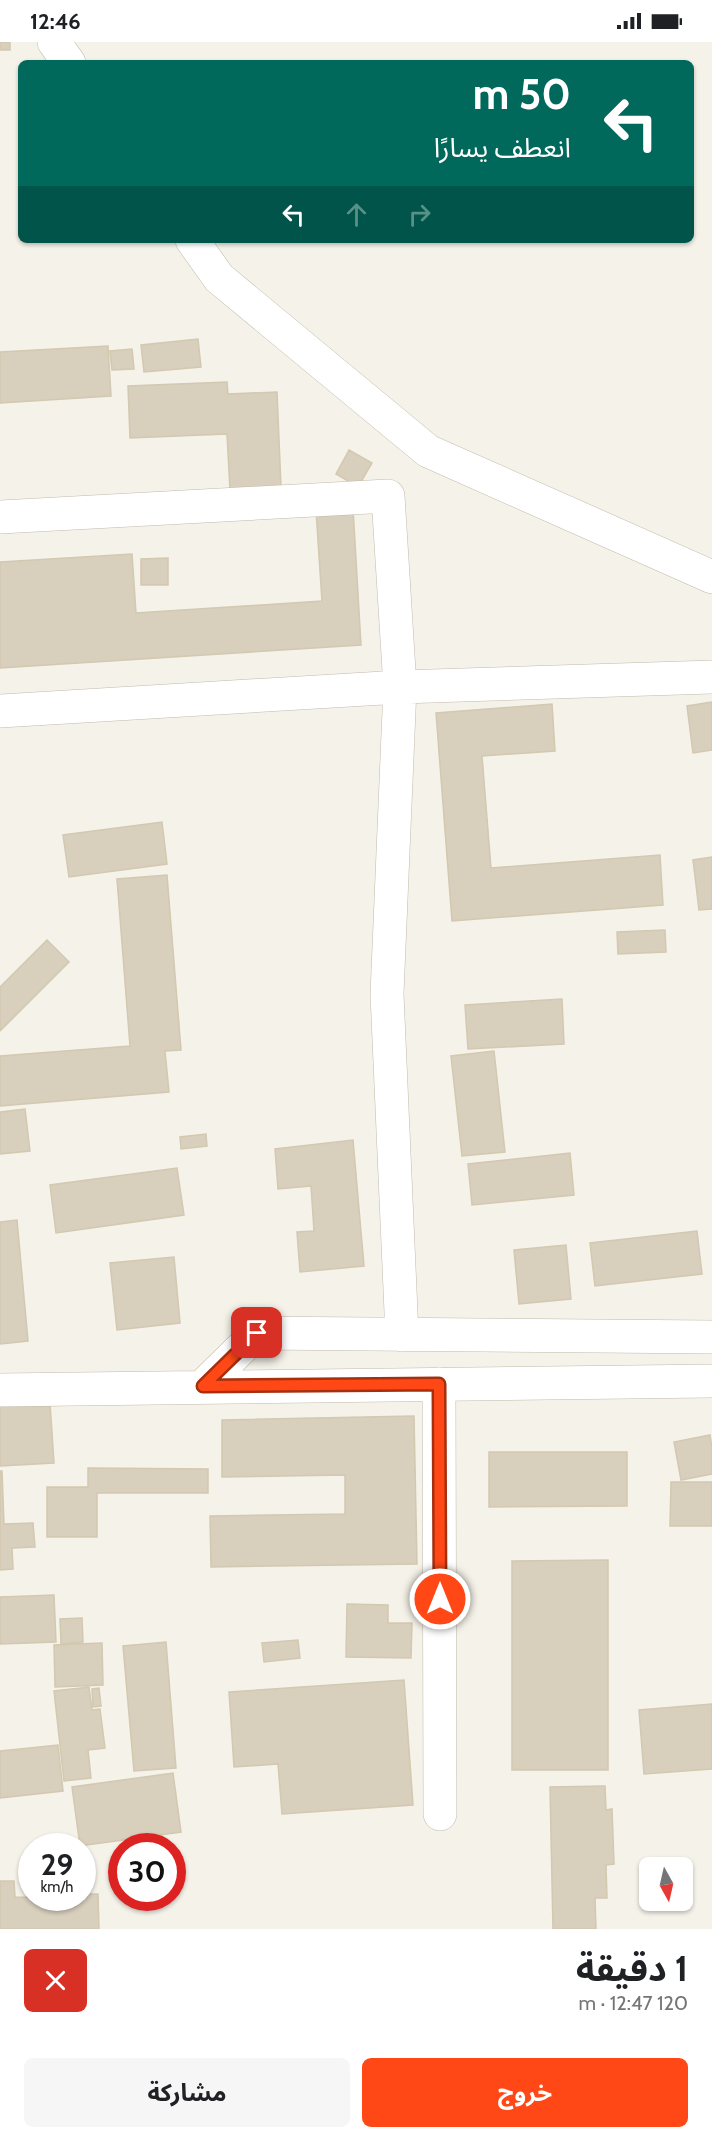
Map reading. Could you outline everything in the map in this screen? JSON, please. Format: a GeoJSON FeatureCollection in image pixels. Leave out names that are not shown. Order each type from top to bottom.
{"type":"FeatureCollection","features":[{"type":"Feature","properties":{"kind":"street"},"geometry":{"type":"LineString","coordinates":[[54,42],[67,60]]}},
{"type":"Feature","properties":{"kind":"street"},"geometry":{"type":"LineString","coordinates":[[194,243],[219,278],[428,451],[712,577]]}},
{"type":"Feature","properties":{"kind":"street"},"geometry":{"type":"LineString","coordinates":[[0,517],[388,496],[400,687],[387,994],[402,1335]]}},
{"type":"Feature","properties":{"kind":"street"},"geometry":{"type":"LineString","coordinates":[[0,711],[400,687],[712,677]]}},
{"type":"Feature","properties":{"kind":"street"},"geometry":{"type":"LineString","coordinates":[[203,1386],[257,1333],[712,1337]]}},
{"type":"Feature","properties":{"kind":"street"},"geometry":{"type":"LineString","coordinates":[[0,1390],[712,1381]]}},
{"type":"Feature","properties":{"kind":"street"},"geometry":{"type":"LineString","coordinates":[[439,1384],[440,1814]]}},
{"type":"Feature","properties":{"kind":"building"},"geometry":{"type":"Polygon","coordinates":[[[0,42],[10,42],[10,50],[0,50],[0,42]]]}},
{"type":"Feature","properties":{"kind":"building"},"geometry":{"type":"Polygon","coordinates":[[[198,339],[201,367],[144,372],[141,345],[198,339]]]}},
{"type":"Feature","properties":{"kind":"building"},"geometry":{"type":"Polygon","coordinates":[[[108,346],[111,396],[0,403],[0,352],[108,346]]]}},
{"type":"Feature","properties":{"kind":"building"},"geometry":{"type":"Polygon","coordinates":[[[132,349],[134,369],[112,370],[110,351],[132,349]]]}},
{"type":"Feature","properties":{"kind":"building"},"geometry":{"type":"Polygon","coordinates":[[[227,382],[228,394],[277,392],[281,487],[230,490],[227,434],[130,438],[128,386],[227,382]]]}},
{"type":"Feature","properties":{"kind":"building"},"geometry":{"type":"Polygon","coordinates":[[[349,450],[372,463],[358,487],[336,474],[349,450]]]}},
{"type":"Feature","properties":{"kind":"building"},"geometry":{"type":"Polygon","coordinates":[[[353,508],[361,645],[0,668],[0,562],[132,554],[136,613],[322,601],[316,510],[353,508]]]}},
{"type":"Feature","properties":{"kind":"building"},"geometry":{"type":"Polygon","coordinates":[[[168,558],[168,585],[141,585],[141,559],[168,558]]]}},
{"type":"Feature","properties":{"kind":"building"},"geometry":{"type":"Polygon","coordinates":[[[712,702],[712,750],[693,753],[687,706],[712,702]]]}},
{"type":"Feature","properties":{"kind":"building"},"geometry":{"type":"Polygon","coordinates":[[[552,704],[555,751],[482,756],[491,868],[660,855],[663,905],[452,921],[436,713],[552,704]]]}},
{"type":"Feature","properties":{"kind":"building"},"geometry":{"type":"Polygon","coordinates":[[[162,822],[167,864],[69,877],[63,835],[162,822]]]}},
{"type":"Feature","properties":{"kind":"building"},"geometry":{"type":"Polygon","coordinates":[[[712,857],[712,909],[699,910],[693,860],[712,857]]]}},
{"type":"Feature","properties":{"kind":"building"},"geometry":{"type":"Polygon","coordinates":[[[167,875],[181,1050],[165,1051],[169,1092],[0,1106],[0,1056],[130,1046],[117,879],[167,875]]]}},
{"type":"Feature","properties":{"kind":"building"},"geometry":{"type":"Polygon","coordinates":[[[665,930],[666,952],[618,954],[617,932],[665,930]]]}},
{"type":"Feature","properties":{"kind":"building"},"geometry":{"type":"Polygon","coordinates":[[[47,940],[69,962],[0,1031],[0,987],[47,940]]]}},
{"type":"Feature","properties":{"kind":"building"},"geometry":{"type":"Polygon","coordinates":[[[562,999],[564,1044],[468,1049],[465,1005],[562,999]]]}},
{"type":"Feature","properties":{"kind":"building"},"geometry":{"type":"Polygon","coordinates":[[[494,1051],[505,1152],[462,1156],[451,1056],[494,1051]]]}},
{"type":"Feature","properties":{"kind":"building"},"geometry":{"type":"Polygon","coordinates":[[[25,1109],[30,1151],[0,1154],[0,1112],[25,1109]]]}},
{"type":"Feature","properties":{"kind":"building"},"geometry":{"type":"Polygon","coordinates":[[[206,1134],[207,1146],[181,1149],[180,1137],[206,1134]]]}},
{"type":"Feature","properties":{"kind":"building"},"geometry":{"type":"Polygon","coordinates":[[[353,1140],[364,1266],[300,1272],[297,1232],[314,1231],[311,1186],[278,1189],[275,1149],[353,1140]]]}},
{"type":"Feature","properties":{"kind":"building"},"geometry":{"type":"Polygon","coordinates":[[[570,1153],[574,1195],[472,1205],[468,1164],[570,1153]]]}},
{"type":"Feature","properties":{"kind":"building"},"geometry":{"type":"Polygon","coordinates":[[[177,1168],[184,1215],[56,1233],[50,1185],[177,1168]]]}},
{"type":"Feature","properties":{"kind":"building"},"geometry":{"type":"Polygon","coordinates":[[[17,1220],[28,1341],[0,1344],[0,1222],[17,1220]]]}},
{"type":"Feature","properties":{"kind":"building"},"geometry":{"type":"Polygon","coordinates":[[[697,1231],[702,1274],[595,1286],[590,1243],[697,1231]]]}},
{"type":"Feature","properties":{"kind":"building"},"geometry":{"type":"Polygon","coordinates":[[[566,1245],[571,1299],[519,1304],[514,1250],[566,1245]]]}},
{"type":"Feature","properties":{"kind":"building"},"geometry":{"type":"Polygon","coordinates":[[[174,1257],[180,1323],[117,1330],[110,1263],[174,1257]]]}},
{"type":"Feature","properties":{"kind":"building"},"geometry":{"type":"Polygon","coordinates":[[[50,1403],[54,1463],[0,1466],[0,1406],[50,1403]]]}},
{"type":"Feature","properties":{"kind":"building"},"geometry":{"type":"Polygon","coordinates":[[[414,1416],[417,1564],[211,1567],[210,1516],[345,1514],[345,1475],[222,1477],[222,1420],[414,1416]]]}},
{"type":"Feature","properties":{"kind":"building"},"geometry":{"type":"Polygon","coordinates":[[[710,1435],[712,1474],[681,1480],[674,1442],[710,1435]]]}},
{"type":"Feature","properties":{"kind":"building"},"geometry":{"type":"Polygon","coordinates":[[[489,1452],[627,1452],[627,1506],[489,1507],[489,1452]]]}},
{"type":"Feature","properties":{"kind":"building"},"geometry":{"type":"Polygon","coordinates":[[[88,1468],[208,1469],[208,1493],[97,1493],[97,1537],[47,1537],[47,1487],[88,1487],[88,1468]]]}},
{"type":"Feature","properties":{"kind":"building"},"geometry":{"type":"Polygon","coordinates":[[[0,1471],[2,1471],[4,1524],[33,1523],[35,1547],[12,1548],[13,1569],[0,1570],[0,1471]]]}},
{"type":"Feature","properties":{"kind":"building"},"geometry":{"type":"Polygon","coordinates":[[[671,1482],[712,1482],[712,1526],[670,1526],[671,1482]]]}},
{"type":"Feature","properties":{"kind":"building"},"geometry":{"type":"Polygon","coordinates":[[[608,1560],[608,1770],[512,1770],[512,1561],[608,1560]]]}},
{"type":"Feature","properties":{"kind":"building"},"geometry":{"type":"Polygon","coordinates":[[[54,1595],[56,1642],[0,1644],[0,1597],[54,1595]]]}},
{"type":"Feature","properties":{"kind":"building"},"geometry":{"type":"Polygon","coordinates":[[[347,1604],[388,1605],[388,1623],[412,1623],[411,1658],[346,1657],[347,1604]]]}},
{"type":"Feature","properties":{"kind":"building"},"geometry":{"type":"Polygon","coordinates":[[[82,1618],[83,1642],[61,1644],[60,1619],[82,1618]]]}},
{"type":"Feature","properties":{"kind":"building"},"geometry":{"type":"Polygon","coordinates":[[[298,1640],[300,1658],[264,1662],[262,1643],[298,1640]]]}},
{"type":"Feature","properties":{"kind":"building"},"geometry":{"type":"Polygon","coordinates":[[[166,1642],[176,1768],[134,1771],[123,1646],[166,1642]]]}},
{"type":"Feature","properties":{"kind":"building"},"geometry":{"type":"Polygon","coordinates":[[[102,1643],[103,1685],[55,1687],[54,1645],[102,1643]]]}},
{"type":"Feature","properties":{"kind":"building"},"geometry":{"type":"Polygon","coordinates":[[[404,1680],[413,1805],[282,1814],[278,1764],[234,1767],[229,1692],[404,1680]]]}},
{"type":"Feature","properties":{"kind":"building"},"geometry":{"type":"Polygon","coordinates":[[[89,1687],[92,1710],[100,1709],[105,1748],[88,1750],[91,1778],[64,1781],[54,1691],[89,1687]]]}},
{"type":"Feature","properties":{"kind":"building"},"geometry":{"type":"Polygon","coordinates":[[[99,1688],[101,1706],[93,1707],[92,1689],[99,1688]]]}},
{"type":"Feature","properties":{"kind":"building"},"geometry":{"type":"Polygon","coordinates":[[[712,1704],[712,1769],[644,1774],[639,1710],[712,1704]]]}},
{"type":"Feature","properties":{"kind":"building"},"geometry":{"type":"Polygon","coordinates":[[[58,1745],[63,1791],[0,1798],[0,1751],[58,1745]]]}},
{"type":"Feature","properties":{"kind":"building"},"geometry":{"type":"Polygon","coordinates":[[[173,1773],[181,1832],[108,1833],[108,1842],[96,1844],[96,1833],[78,1833],[72,1787],[173,1773]]]}},
{"type":"Feature","properties":{"kind":"building"},"geometry":{"type":"Polygon","coordinates":[[[605,1786],[606,1810],[612,1809],[614,1864],[606,1865],[607,1898],[595,1898],[596,1929],[553,1929],[550,1787],[605,1786]]]}},
{"type":"Feature","properties":{"kind":"building"},"geometry":{"type":"Polygon","coordinates":[[[0,1881],[14,1881],[15,1897],[18,1897],[18,1911],[96,1911],[96,1894],[98,1894],[99,1929],[0,1929],[0,1881]]]}},
{"type":"Feature","properties":{"kind":"route"},"geometry":{"type":"LineString","coordinates":[[257,1333],[203,1386],[439,1384],[440,1599]]}}]}
